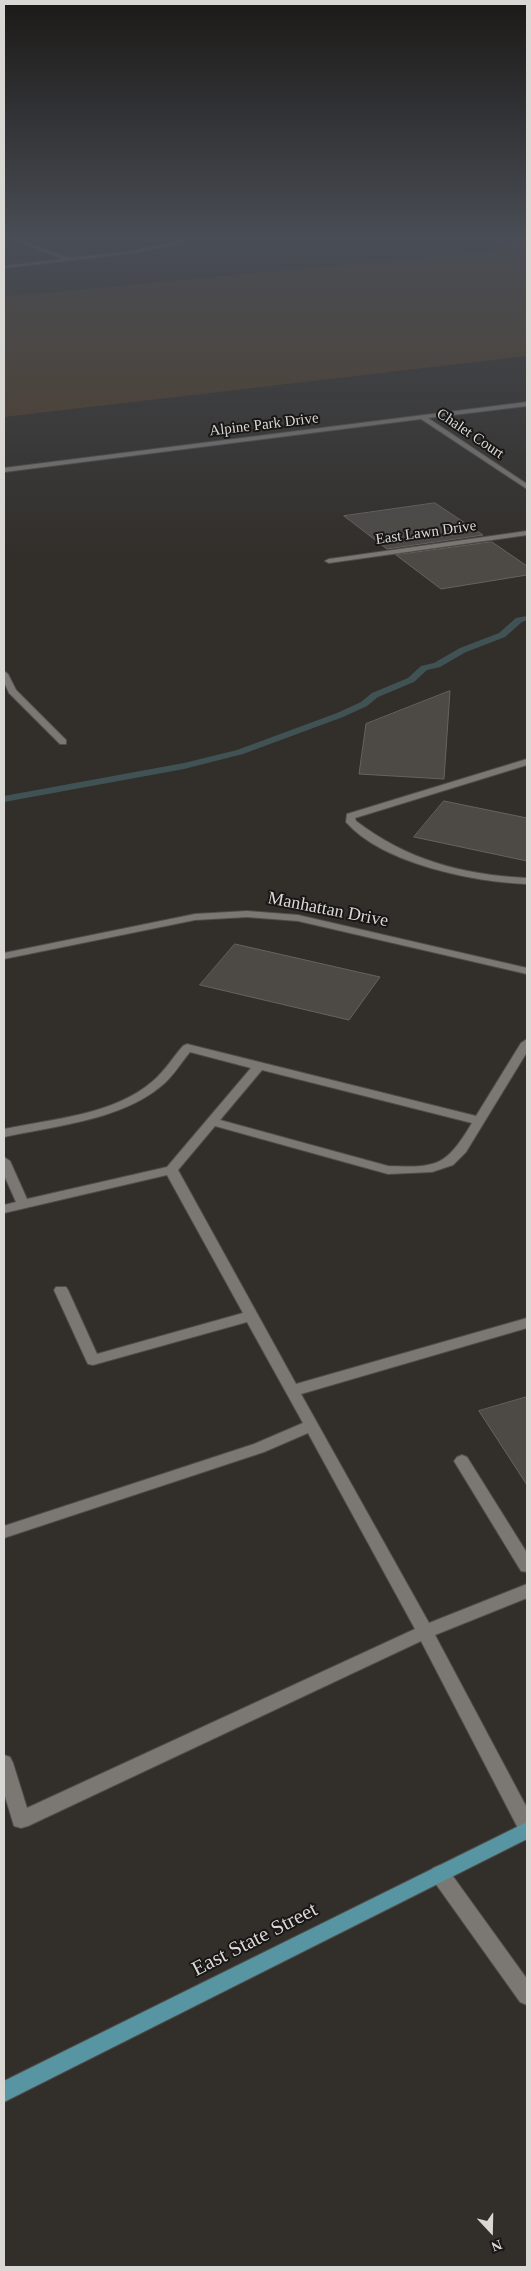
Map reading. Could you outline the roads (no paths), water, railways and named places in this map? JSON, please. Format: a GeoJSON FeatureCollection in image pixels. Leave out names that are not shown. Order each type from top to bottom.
{"type":"FeatureCollection","features":[{"type":"Feature","properties":{"kind":"main road","name":"East State Street"},"geometry":{"type":"LineString","coordinates":[[4,2092],[527,1830]]}},
{"type":"Feature","properties":{"kind":"street","name":"Alpine Park Drive"},"geometry":{"type":"LineString","coordinates":[[4,470],[527,404]]}},
{"type":"Feature","properties":{"kind":"street","name":"Chalet Court"},"geometry":{"type":"LineString","coordinates":[[423,418],[527,487]]}},
{"type":"Feature","properties":{"kind":"street","name":"East Lawn Drive"},"geometry":{"type":"LineString","coordinates":[[330,561],[527,533]]}},
{"type":"Feature","properties":{"kind":"street"},"geometry":{"type":"LineString","coordinates":[[4,674],[8,692],[63,742]]}},
{"type":"Feature","properties":{"kind":"street"},"geometry":{"type":"LineString","coordinates":[[527,762],[350,816],[351,822],[364,833],[418,861],[456,873],[527,881]]}},
{"type":"Feature","properties":{"kind":"street","name":"Manhattan Drive"},"geometry":{"type":"LineString","coordinates":[[4,956],[196,918],[248,914],[298,918],[527,971]]}},
{"type":"Feature","properties":{"kind":"street"},"geometry":{"type":"LineString","coordinates":[[214,1122],[388,1170],[416,1170],[438,1166],[455,1157],[527,1043]]}},
{"type":"Feature","properties":{"kind":"street"},"geometry":{"type":"LineString","coordinates":[[4,1133],[112,1107],[139,1097],[157,1084],[186,1048],[479,1121]]}},
{"type":"Feature","properties":{"kind":"street"},"geometry":{"type":"LineString","coordinates":[[4,1209],[171,1170],[260,1066]]}},
{"type":"Feature","properties":{"kind":"street"},"geometry":{"type":"LineString","coordinates":[[4,1161],[23,1204]]}},
{"type":"Feature","properties":{"kind":"street"},"geometry":{"type":"LineString","coordinates":[[171,1170],[310,1426],[425,1632],[527,1826]]}},
{"type":"Feature","properties":{"kind":"street"},"geometry":{"type":"LineString","coordinates":[[61,1290],[93,1360],[251,1316]]}},
{"type":"Feature","properties":{"kind":"street"},"geometry":{"type":"LineString","coordinates":[[292,1391],[527,1323]]}},
{"type":"Feature","properties":{"kind":"street"},"geometry":{"type":"LineString","coordinates":[[4,1532],[259,1448],[310,1426]]}},
{"type":"Feature","properties":{"kind":"street"},"geometry":{"type":"LineString","coordinates":[[462,1460],[527,1566]]}},
{"type":"Feature","properties":{"kind":"street"},"geometry":{"type":"LineString","coordinates":[[4,1763],[21,1820],[425,1632],[527,1591]]}},
{"type":"Feature","properties":{"kind":"street"},"geometry":{"type":"LineString","coordinates":[[440,1874],[527,1995]]}},
{"type":"Feature","properties":{"kind":"waterway"},"geometry":{"type":"LineString","coordinates":[[4,799],[184,766],[240,752],[340,715],[364,704],[375,695],[411,680],[424,668],[437,665],[463,650],[502,635],[519,620],[527,618]]}}]}
